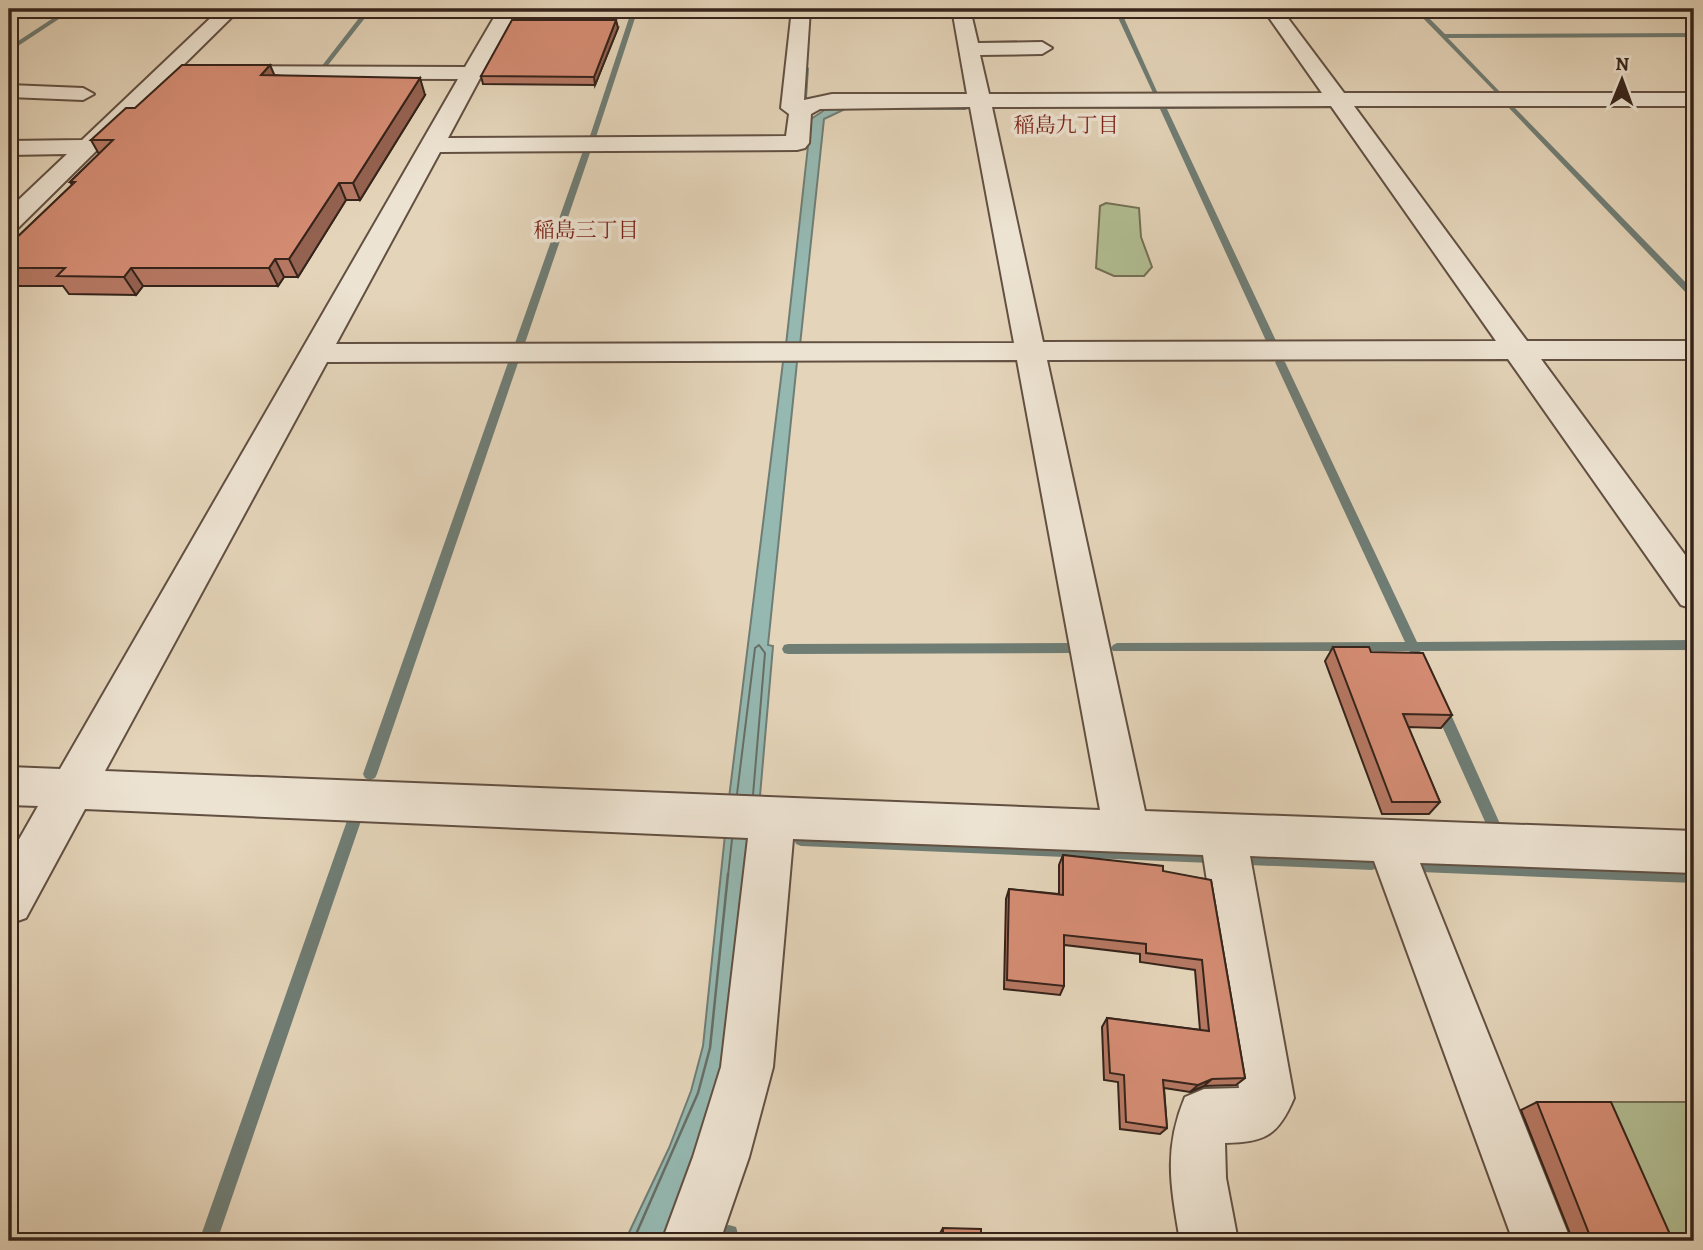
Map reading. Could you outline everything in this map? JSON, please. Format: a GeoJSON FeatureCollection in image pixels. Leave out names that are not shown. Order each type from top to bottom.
{"type":"FeatureCollection","features":[{"type":"Feature","properties":{"kind":"street"},"geometry":{"type":"LineString","coordinates":[[9,223],[231,9]]}},
{"type":"Feature","properties":{"kind":"street"},"geometry":{"type":"LineString","coordinates":[[9,902],[508,9]]}},
{"type":"Feature","properties":{"kind":"street"},"geometry":{"type":"LineString","coordinates":[[801,9],[792,108],[800,111],[815,103],[832,101],[1694,99]]}},
{"type":"Feature","properties":{"kind":"street"},"geometry":{"type":"LineString","coordinates":[[961,9],[982,101],[1127,832]]}},
{"type":"Feature","properties":{"kind":"street"},"geometry":{"type":"LineString","coordinates":[[1272,9],[1694,595]]}},
{"type":"Feature","properties":{"kind":"street"},"geometry":{"type":"LineString","coordinates":[[970,49],[1042,48]]}},
{"type":"Feature","properties":{"kind":"street"},"geometry":{"type":"LineString","coordinates":[[164,72],[472,73]]}},
{"type":"Feature","properties":{"kind":"street"},"geometry":{"type":"LineString","coordinates":[[9,91],[83,94]]}},
{"type":"Feature","properties":{"kind":"street"},"geometry":{"type":"LineString","coordinates":[[432,145],[797,143],[800,111]]}},
{"type":"Feature","properties":{"kind":"street"},"geometry":{"type":"LineString","coordinates":[[9,148],[87,147]]}},
{"type":"Feature","properties":{"kind":"street"},"geometry":{"type":"LineString","coordinates":[[316,353],[1694,350]]}},
{"type":"Feature","properties":{"kind":"street"},"geometry":{"type":"LineString","coordinates":[[9,786],[752,818],[1694,852]]}},
{"type":"Feature","properties":{"kind":"street"},"geometry":{"type":"LineString","coordinates":[[691,1241],[722,1157],[748,1055],[752,818]]}},
{"type":"Feature","properties":{"kind":"street"},"geometry":{"type":"LineString","coordinates":[[1209,1241],[1199,1171],[1199,1127],[1204,1116],[1253,1115],[1267,1098],[1223,835]]}},
{"type":"Feature","properties":{"kind":"street"},"geometry":{"type":"LineString","coordinates":[[1389,841],[1542,1241]]}},
{"type":"Feature","properties":{"kind":"street"},"geometry":{"type":"LineString","coordinates":[[712,1241],[722,1157]]}},
{"type":"Feature","properties":{"kind":"green space"},"geometry":{"type":"Polygon","coordinates":[[[1106,203],[1139,208],[1141,237],[1152,267],[1144,276],[1114,276],[1096,268],[1100,206],[1106,203]]]}},
{"type":"Feature","properties":{"kind":"green space"},"geometry":{"type":"Polygon","coordinates":[[[1601,1102],[1694,1102],[1694,1241],[1661,1241],[1601,1102]]]}},
{"type":"Feature","properties":{"kind":"water"},"geometry":{"type":"Polygon","coordinates":[[[965,105],[965,109],[845,109],[824,119],[800,345],[786,345],[811,119],[829,107],[965,105]]]}},
{"type":"Feature","properties":{"kind":"water"},"geometry":{"type":"Polygon","coordinates":[[[783,362],[797,362],[768,645],[773,646],[759,807],[711,1133],[662,1241],[625,1241],[669,1148],[691,1091],[703,1046],[728,806],[783,362]]]}},
{"type":"Feature","properties":{"kind":"building"},"geometry":{"type":"Polygon","coordinates":[[[512,20],[616,20],[594,77],[481,76],[512,20]]]}},
{"type":"Feature","properties":{"kind":"building"},"geometry":{"type":"Polygon","coordinates":[[[182,65],[270,65],[261,75],[420,78],[353,183],[339,183],[289,259],[275,259],[269,268],[131,268],[124,277],[57,276],[65,268],[9,268],[9,245],[75,182],[70,182],[113,140],[91,140],[126,108],[135,108],[182,65]]]}},
{"type":"Feature","properties":{"kind":"building"},"geometry":{"type":"Polygon","coordinates":[[[1333,647],[1369,647],[1371,652],[1423,653],[1452,715],[1403,714],[1440,802],[1392,802],[1333,647]]]}},
{"type":"Feature","properties":{"kind":"building"},"geometry":{"type":"Polygon","coordinates":[[[1063,855],[1163,866],[1163,871],[1211,880],[1245,1078],[1212,1079],[1198,1085],[1163,1080],[1167,1128],[1126,1122],[1124,1075],[1110,1073],[1107,1018],[1209,1031],[1202,960],[1146,953],[1146,944],[1064,935],[1064,986],[1007,980],[1009,889],[1063,895],[1063,855]]]}},
{"type":"Feature","properties":{"kind":"building"},"geometry":{"type":"Polygon","coordinates":[[[1537,1102],[1611,1102],[1673,1241],[1592,1241],[1537,1102]]]}},
{"type":"Feature","properties":{"kind":"building"},"geometry":{"type":"Polygon","coordinates":[[[943,1228],[981,1229],[981,1241],[943,1241],[943,1228]]]}},
{"type":"Feature","properties":{"kind":"waterway"},"geometry":{"type":"LineString","coordinates":[[9,50],[71,9]]}},
{"type":"Feature","properties":{"kind":"waterway"},"geometry":{"type":"LineString","coordinates":[[323,68],[369,9]]}},
{"type":"Feature","properties":{"kind":"waterway"},"geometry":{"type":"LineString","coordinates":[[592,137],[635,9]]}},
{"type":"Feature","properties":{"kind":"waterway"},"geometry":{"type":"LineString","coordinates":[[1117,9],[1157,95]]}},
{"type":"Feature","properties":{"kind":"waterway"},"geometry":{"type":"LineString","coordinates":[[1417,9],[1443,36]]}},
{"type":"Feature","properties":{"kind":"waterway"},"geometry":{"type":"LineString","coordinates":[[1443,36],[1694,35]]}},
{"type":"Feature","properties":{"kind":"waterway"},"geometry":{"type":"LineString","coordinates":[[1443,36],[1501,96]]}},
{"type":"Feature","properties":{"kind":"waterway"},"geometry":{"type":"LineString","coordinates":[[804,98],[806,68]]}},
{"type":"Feature","properties":{"kind":"waterway"},"geometry":{"type":"LineString","coordinates":[[997,107],[1325,106]]}},
{"type":"Feature","properties":{"kind":"waterway"},"geometry":{"type":"LineString","coordinates":[[1510,106],[1694,296]]}},
{"type":"Feature","properties":{"kind":"waterway"},"geometry":{"type":"LineString","coordinates":[[1163,107],[1272,343]]}},
{"type":"Feature","properties":{"kind":"waterway"},"geometry":{"type":"LineString","coordinates":[[519,346],[587,150]]}},
{"type":"Feature","properties":{"kind":"waterway"},"geometry":{"type":"LineString","coordinates":[[370,774],[515,357]]}},
{"type":"Feature","properties":{"kind":"waterway"},"geometry":{"type":"LineString","coordinates":[[1280,362],[1413,646]]}},
{"type":"Feature","properties":{"kind":"waterway"},"geometry":{"type":"LineString","coordinates":[[1413,646],[1694,645]]}},
{"type":"Feature","properties":{"kind":"waterway"},"geometry":{"type":"LineString","coordinates":[[1117,648],[1413,646]]}},
{"type":"Feature","properties":{"kind":"waterway"},"geometry":{"type":"LineString","coordinates":[[788,649],[1071,648]]}},
{"type":"Feature","properties":{"kind":"waterway"},"geometry":{"type":"LineString","coordinates":[[1441,708],[1494,826]]}},
{"type":"Feature","properties":{"kind":"waterway"},"geometry":{"type":"LineString","coordinates":[[208,1241],[355,818]]}},
{"type":"Feature","properties":{"kind":"waterway"},"geometry":{"type":"LineString","coordinates":[[801,839],[1211,856]]}},
{"type":"Feature","properties":{"kind":"waterway"},"geometry":{"type":"LineString","coordinates":[[1249,858],[1372,863]]}},
{"type":"Feature","properties":{"kind":"waterway"},"geometry":{"type":"LineString","coordinates":[[1420,865],[1694,876]]}},
{"type":"Feature","properties":{"kind":"waterway"},"geometry":{"type":"LineString","coordinates":[[728,1241],[729,1234]]}},
{"type":"Feature","properties":{"kind":"district","name":"稲島九丁目"},"geometry":{"type":"Point","coordinates":[1066,125]}},
{"type":"Feature","properties":{"kind":"district","name":"稲島三丁目"},"geometry":{"type":"Point","coordinates":[586,230]}}]}
